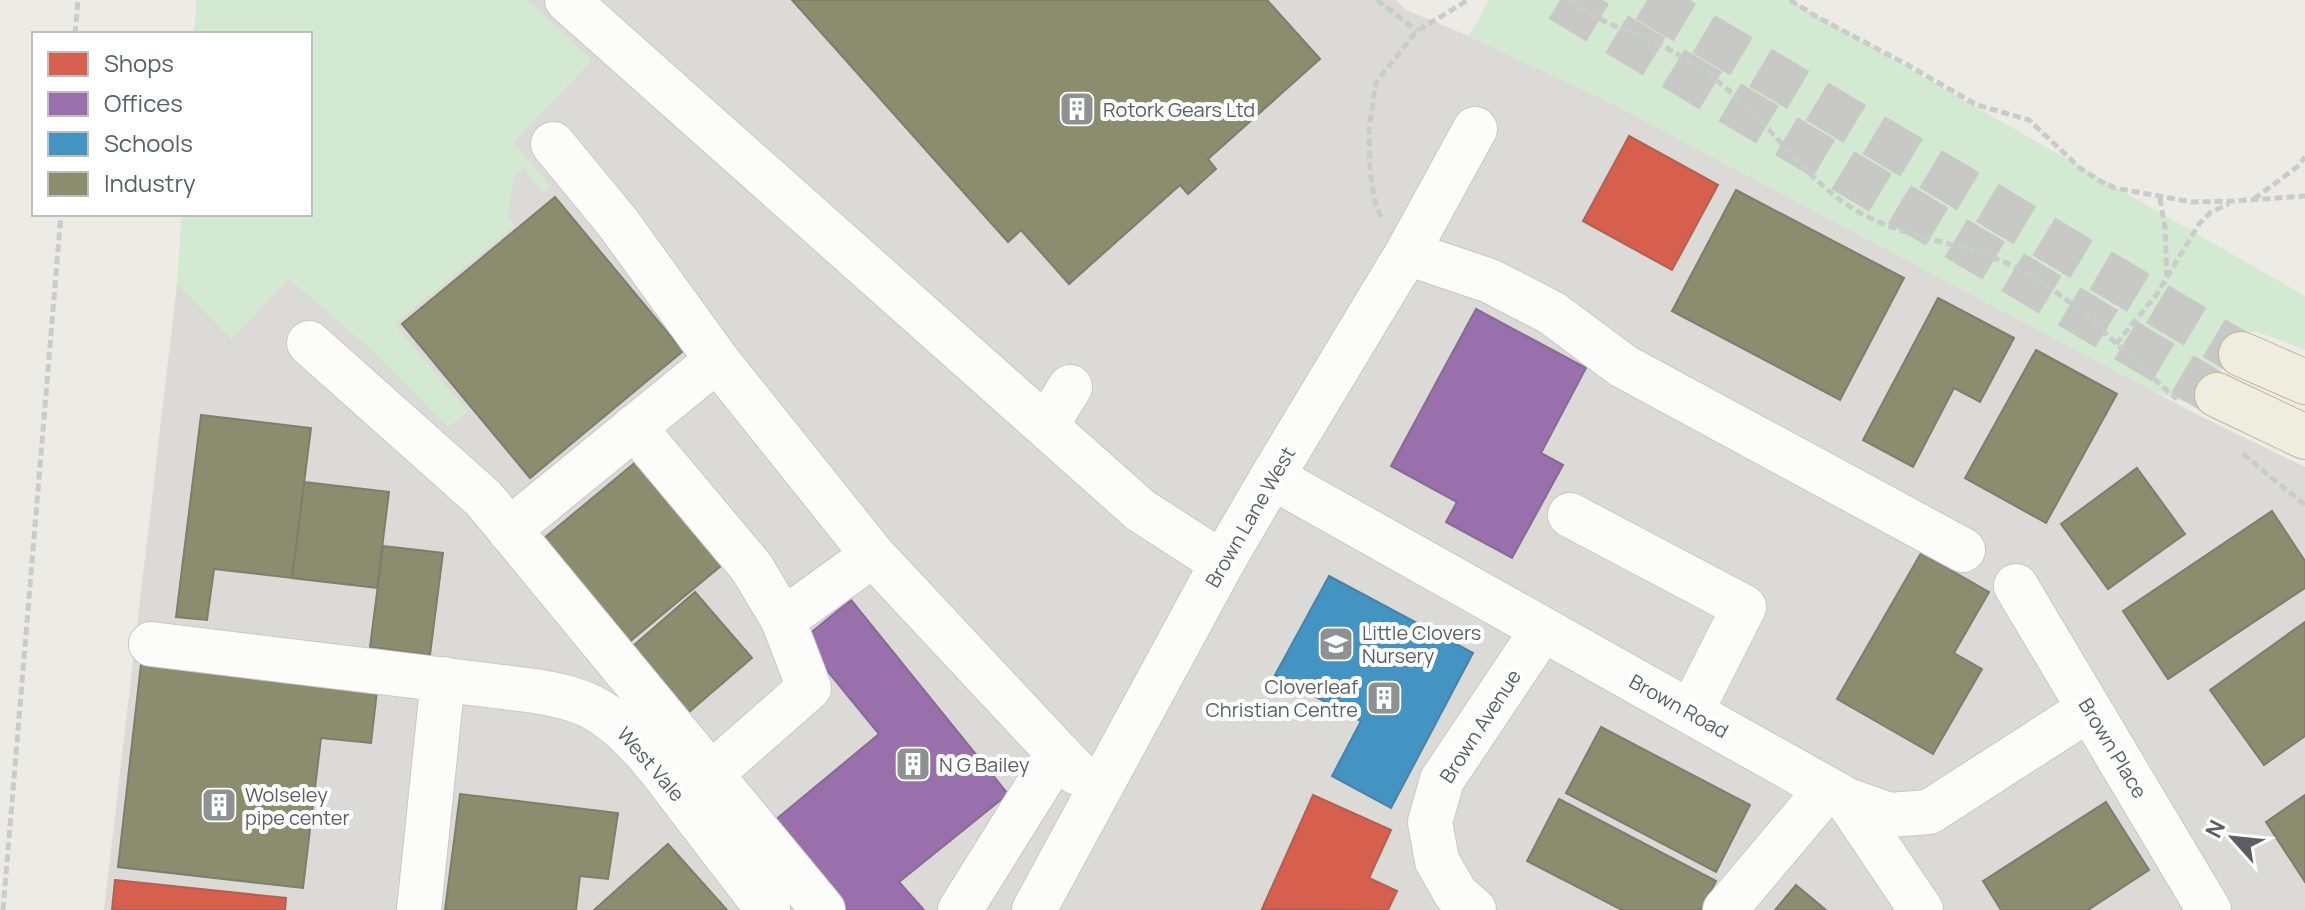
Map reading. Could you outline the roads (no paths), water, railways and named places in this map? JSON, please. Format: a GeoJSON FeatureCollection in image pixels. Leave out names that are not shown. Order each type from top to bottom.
{"type":"FeatureCollection","features":[{"type":"Feature","properties":{"kind":"highway"},"geometry":{"type":"LineString","coordinates":[[2241,354],[2305,382]]}},
{"type":"Feature","properties":{"kind":"highway"},"geometry":{"type":"LineString","coordinates":[[2198,398],[2305,437]]}},
{"type":"Feature","properties":{"kind":"street"},"geometry":{"type":"LineString","coordinates":[[567,0],[1140,510],[1222,563]]}},
{"type":"Feature","properties":{"kind":"street","name":"Brown Lane West"},"geometry":{"type":"LineString","coordinates":[[1034,910],[1222,563],[1407,253],[1475,129]]}},
{"type":"Feature","properties":{"kind":"street"},"geometry":{"type":"LineString","coordinates":[[553,144],[618,223],[717,360],[873,555],[1097,794]]}},
{"type":"Feature","properties":{"kind":"street"},"geometry":{"type":"LineString","coordinates":[[1407,253],[1490,281],[1552,313],[1623,366],[1963,550]]}},
{"type":"Feature","properties":{"kind":"street"},"geometry":{"type":"LineString","coordinates":[[309,343],[484,499],[823,910]]}},
{"type":"Feature","properties":{"kind":"street"},"geometry":{"type":"LineString","coordinates":[[509,530],[717,360]]}},
{"type":"Feature","properties":{"kind":"street"},"geometry":{"type":"LineString","coordinates":[[1046,426],[1070,387]]}},
{"type":"Feature","properties":{"kind":"street"},"geometry":{"type":"LineString","coordinates":[[634,427],[752,568],[783,620],[809,688],[711,774]]}},
{"type":"Feature","properties":{"kind":"street","name":"Brown Road"},"geometry":{"type":"LineString","coordinates":[[1272,477],[1837,794],[1889,815],[1929,812],[2089,709]]}},
{"type":"Feature","properties":{"kind":"street"},"geometry":{"type":"LineString","coordinates":[[1570,515],[1744,607],[1691,712]]}},
{"type":"Feature","properties":{"kind":"street"},"geometry":{"type":"LineString","coordinates":[[783,620],[873,555]]}},
{"type":"Feature","properties":{"kind":"street","name":"Brown Place"},"geometry":{"type":"LineString","coordinates":[[2016,586],[2209,910]]}},
{"type":"Feature","properties":{"kind":"street","name":"Brown Avenue"},"geometry":{"type":"LineString","coordinates":[[1474,910],[1456,894],[1437,861],[1430,822],[1442,780],[1543,629]]}},
{"type":"Feature","properties":{"kind":"street","name":"West Vale"},"geometry":{"type":"LineString","coordinates":[[151,644],[562,696],[603,713],[655,764],[768,910]]}},
{"type":"Feature","properties":{"kind":"street"},"geometry":{"type":"LineString","coordinates":[[419,910],[443,679]]}},
{"type":"Feature","properties":{"kind":"street"},"geometry":{"type":"LineString","coordinates":[[960,910],[1058,753]]}},
{"type":"Feature","properties":{"kind":"street"},"geometry":{"type":"LineString","coordinates":[[1725,910],[1837,794],[1921,910]]}},
{"type":"Feature","properties":{"kind":"tunnel"},"geometry":{"type":"LineString","coordinates":[[1560,0],[2217,395]]}},
{"type":"Feature","properties":{"kind":"tunnel"},"geometry":{"type":"LineString","coordinates":[[1647,0],[2241,354]]}},
{"type":"Feature","properties":{"kind":"place","name":"Rotork Gears Ltd"},"geometry":{"type":"Point","coordinates":[1077,109]}},
{"type":"Feature","properties":{"kind":"place","name":"Little Clovers Nursery"},"geometry":{"type":"Point","coordinates":[1336,644]}},
{"type":"Feature","properties":{"kind":"place","name":"Cloverleaf Christian Centre"},"geometry":{"type":"Point","coordinates":[1384,698]}},
{"type":"Feature","properties":{"kind":"place","name":"N G Bailey"},"geometry":{"type":"Point","coordinates":[913,764]}},
{"type":"Feature","properties":{"kind":"place","name":"Wolseley pipe center"},"geometry":{"type":"Point","coordinates":[219,805]}}]}
